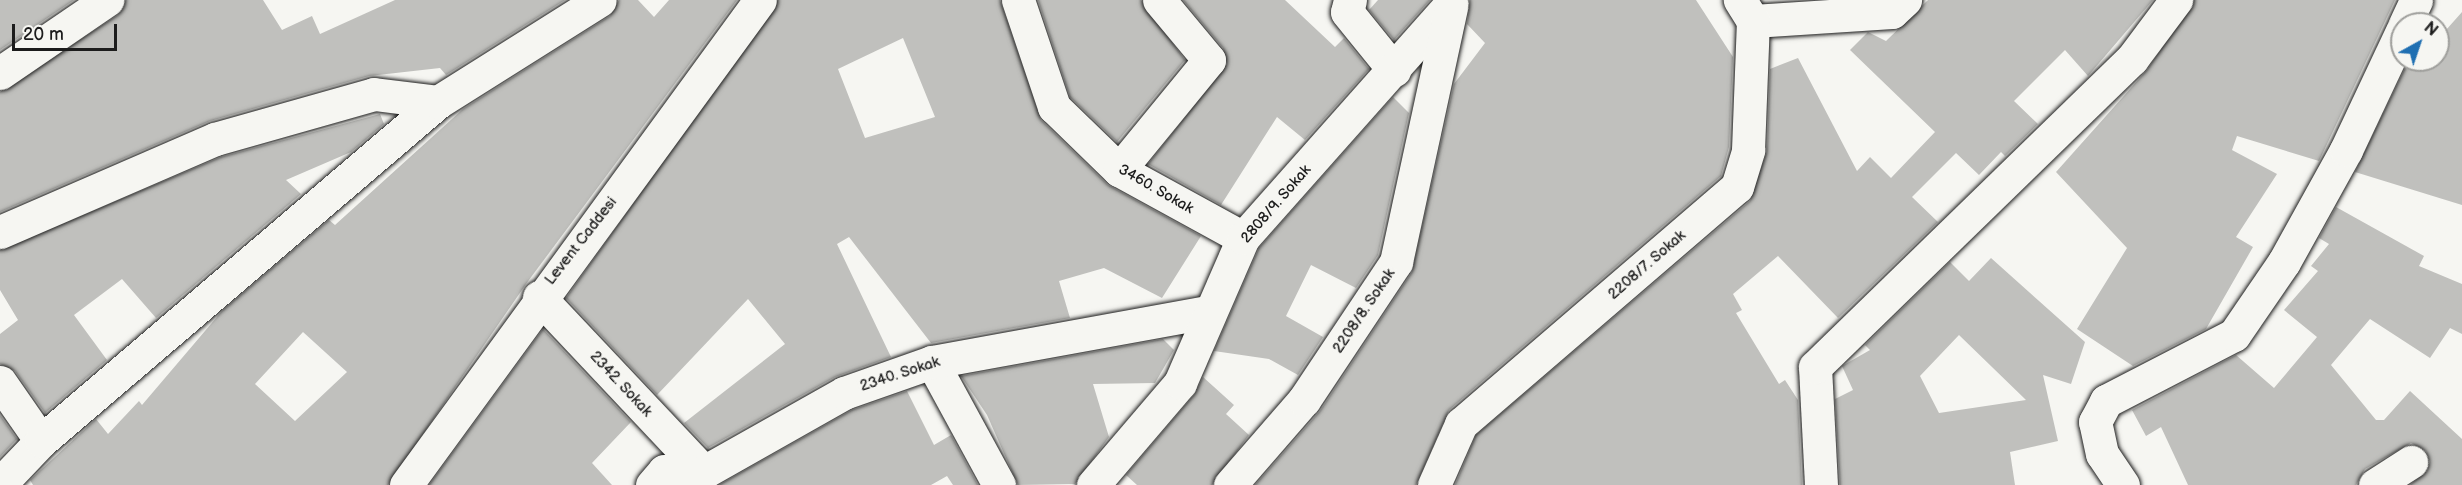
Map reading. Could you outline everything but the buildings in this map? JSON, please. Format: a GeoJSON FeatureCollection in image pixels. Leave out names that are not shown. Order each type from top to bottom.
{"type":"FeatureCollection","features":[{"type":"Feature","properties":{"kind":"street"},"geometry":{"type":"LineString","coordinates":[[0,72],[107,0]]}},
{"type":"Feature","properties":{"kind":"street"},"geometry":{"type":"LineString","coordinates":[[0,484],[41,441],[438,102],[600,0]]}},
{"type":"Feature","properties":{"kind":"street","name":"Levent Caddesi"},"geometry":{"type":"LineString","coordinates":[[406,485],[538,297],[760,0]]}},
{"type":"Feature","properties":{"kind":"street","name":"3460. Sokak"},"geometry":{"type":"LineString","coordinates":[[1018,0],[1054,107],[1119,170],[1243,238]]}},
{"type":"Feature","properties":{"kind":"street"},"geometry":{"type":"LineString","coordinates":[[1119,170],[1209,60],[1159,0]]}},
{"type":"Feature","properties":{"kind":"street"},"geometry":{"type":"LineString","coordinates":[[1350,0],[1347,12],[1394,70]]}},
{"type":"Feature","properties":{"kind":"street"},"geometry":{"type":"LineString","coordinates":[[1746,10],[1892,12],[1905,0]]}},
{"type":"Feature","properties":{"kind":"street"},"geometry":{"type":"LineString","coordinates":[[1821,485],[1815,368],[2132,59],[2176,0]]}},
{"type":"Feature","properties":{"kind":"street","name":"2808/9. Sokak"},"geometry":{"type":"LineString","coordinates":[[1093,485],[1180,383],[1208,312],[1243,238],[1453,2]]}},
{"type":"Feature","properties":{"kind":"street","name":"2208/8. Sokak"},"geometry":{"type":"LineString","coordinates":[[1230,485],[1304,400],[1396,262],[1453,2]]}},
{"type":"Feature","properties":{"kind":"street","name":"2208/7. Sokak"},"geometry":{"type":"LineString","coordinates":[[1434,485],[1461,424],[1737,187],[1748,150],[1746,10]]}},
{"type":"Feature","properties":{"kind":"street"},"geometry":{"type":"LineString","coordinates":[[2123,485],[2102,454],[2097,433],[2095,422],[2106,401],[2234,335],[2284,262],[2346,150],[2390,56]]}},
{"type":"Feature","properties":{"kind":"street"},"geometry":{"type":"LineString","coordinates":[[0,232],[215,139],[374,94],[438,102]]}},
{"type":"Feature","properties":{"kind":"street","name":"2342. Sokak"},"geometry":{"type":"LineString","coordinates":[[538,297],[704,472]]}},
{"type":"Feature","properties":{"kind":"street","name":"2340. Sokak"},"geometry":{"type":"LineString","coordinates":[[704,472],[844,393],[932,362],[1208,312]]}},
{"type":"Feature","properties":{"kind":"street"},"geometry":{"type":"LineString","coordinates":[[932,362],[999,485]]}},
{"type":"Feature","properties":{"kind":"street"},"geometry":{"type":"LineString","coordinates":[[0,382],[41,441]]}},
{"type":"Feature","properties":{"kind":"street"},"geometry":{"type":"LineString","coordinates":[[2375,485],[2411,462]]}},
{"type":"Feature","properties":{"kind":"street"},"geometry":{"type":"LineString","coordinates":[[652,485],[664,471],[704,472]]}}]}
